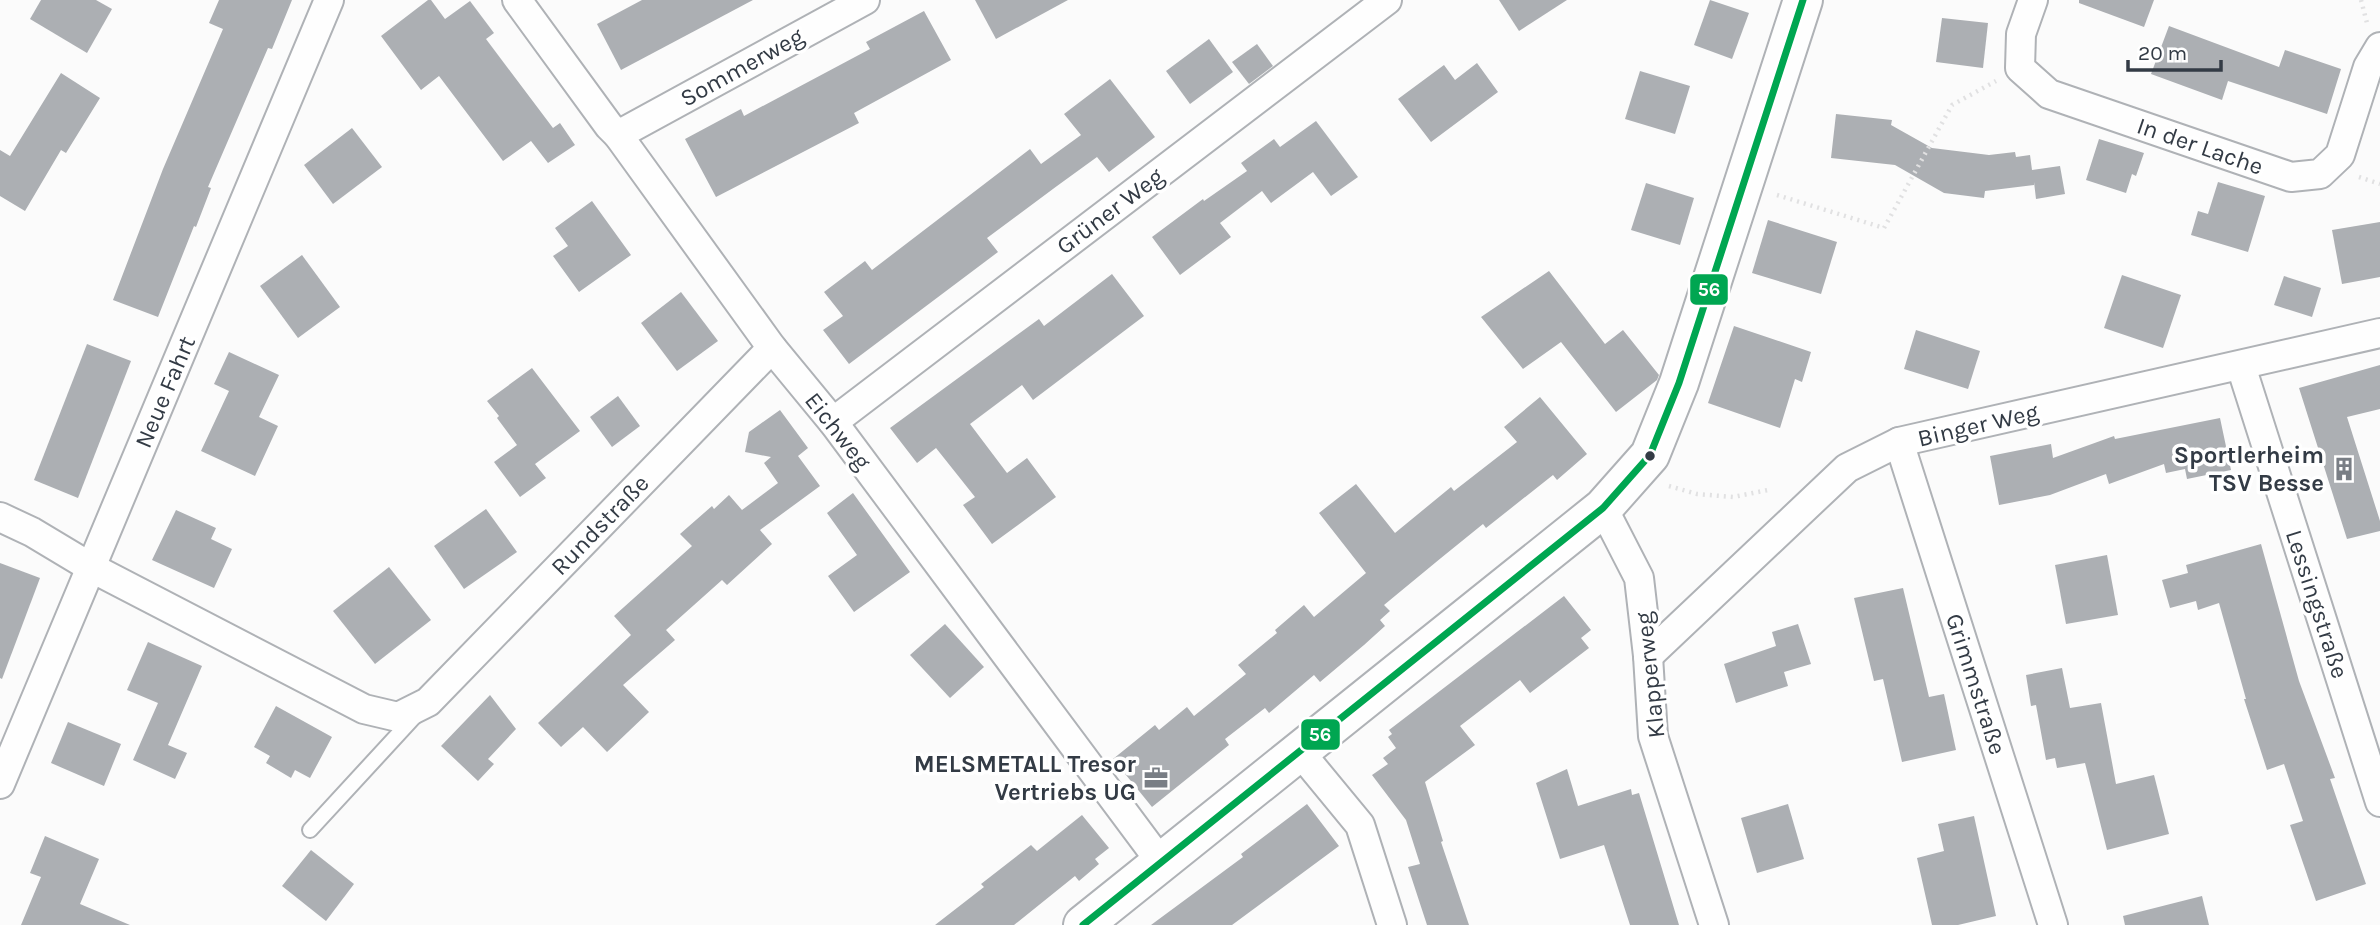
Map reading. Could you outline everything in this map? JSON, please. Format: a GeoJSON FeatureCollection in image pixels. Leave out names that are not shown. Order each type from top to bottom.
{"type":"FeatureCollection","features":[{"type":"Feature","properties":{"kind":"main road"},"geometry":{"type":"LineString","coordinates":[[1083,925],[1603,509],[1650,455],[1679,383],[1803,0]]}},
{"type":"Feature","properties":{"kind":"street","name":"Neue Fahrt"},"geometry":{"type":"LineString","coordinates":[[0,784],[329,0]]}},
{"type":"Feature","properties":{"kind":"street","name":"Eichweg"},"geometry":{"type":"LineString","coordinates":[[517,0],[772,348],[833,422],[1160,861]]}},
{"type":"Feature","properties":{"kind":"street","name":"Sommerweg"},"geometry":{"type":"LineString","coordinates":[[618,135],[865,0]]}},
{"type":"Feature","properties":{"kind":"street","name":"Grüner Weg"},"geometry":{"type":"LineString","coordinates":[[833,422],[1387,0]]}},
{"type":"Feature","properties":{"kind":"street"},"geometry":{"type":"LineString","coordinates":[[2020,68],[2021,34],[2033,0]]}},
{"type":"Feature","properties":{"kind":"street","name":"In der Lache"},"geometry":{"type":"LineString","coordinates":[[2020,68],[2049,94],[2291,177],[2320,174],[2340,155],[2368,67],[2380,47]]}},
{"type":"Feature","properties":{"kind":"street","name":"Binger Weg"},"geometry":{"type":"LineString","coordinates":[[1648,656],[1847,468],[1899,442],[2380,333]]}},
{"type":"Feature","properties":{"kind":"street","name":"Rundstraße"},"geometry":{"type":"LineString","coordinates":[[0,517],[32,532],[92,568],[364,709],[398,717],[428,702],[772,348]]}},
{"type":"Feature","properties":{"kind":"street","name":"Lessingstraße"},"geometry":{"type":"LineString","coordinates":[[2241,366],[2380,802]]}},
{"type":"Feature","properties":{"kind":"street","name":"Grimmstraße"},"geometry":{"type":"LineString","coordinates":[[1899,442],[2053,925]]}},
{"type":"Feature","properties":{"kind":"street","name":"Klapperweg"},"geometry":{"type":"LineString","coordinates":[[1603,509],[1639,578],[1653,736],[1714,925]]}},
{"type":"Feature","properties":{"kind":"street"},"geometry":{"type":"LineString","coordinates":[[1300,751],[1360,825],[1392,925]]}},
{"type":"Feature","properties":{"kind":"lane","name":"Rundstraße"},"geometry":{"type":"LineString","coordinates":[[310,830],[428,702]]}},
{"type":"Feature","properties":{"kind":"path"},"geometry":{"type":"LineString","coordinates":[[1742,185],[1884,228],[1952,105],[2020,68]]}},
{"type":"Feature","properties":{"kind":"path"},"geometry":{"type":"LineString","coordinates":[[1631,476],[1697,494],[1733,497],[1768,490]]}},
{"type":"Feature","properties":{"kind":"building"},"geometry":{"type":"Polygon","coordinates":[[[41,0],[96,0],[112,9],[87,53],[30,19],[41,0]]]}},
{"type":"Feature","properties":{"kind":"building"},"geometry":{"type":"Polygon","coordinates":[[[219,0],[292,0],[272,49],[268,48],[208,187],[211,188],[158,317],[113,300],[163,169],[223,29],[209,23],[219,0]]]}},
{"type":"Feature","properties":{"kind":"building"},"geometry":{"type":"Polygon","coordinates":[[[431,0],[445,19],[470,1],[494,33],[486,39],[553,128],[560,123],[575,145],[548,163],[531,141],[503,161],[439,76],[421,90],[381,36],[431,0]]]}},
{"type":"Feature","properties":{"kind":"building"},"geometry":{"type":"Polygon","coordinates":[[[642,0],[753,0],[621,70],[597,24],[642,0]]]}},
{"type":"Feature","properties":{"kind":"building"},"geometry":{"type":"Polygon","coordinates":[[[975,0],[1068,0],[996,39],[975,0]]]}},
{"type":"Feature","properties":{"kind":"building"},"geometry":{"type":"Polygon","coordinates":[[[1499,0],[1567,0],[1519,31],[1499,0]]]}},
{"type":"Feature","properties":{"kind":"building"},"geometry":{"type":"Polygon","coordinates":[[[1710,0],[1749,13],[1732,59],[1694,45],[1710,0]]]}},
{"type":"Feature","properties":{"kind":"building"},"geometry":{"type":"Polygon","coordinates":[[[2079,0],[2154,0],[2144,27],[2079,3],[2079,0]]]}},
{"type":"Feature","properties":{"kind":"building"},"geometry":{"type":"Polygon","coordinates":[[[924,11],[951,60],[854,113],[859,123],[716,197],[685,139],[741,109],[744,116],[870,49],[866,42],[924,11]]]}},
{"type":"Feature","properties":{"kind":"building"},"geometry":{"type":"Polygon","coordinates":[[[1942,18],[1988,23],[1983,68],[1936,62],[1942,18]]]}},
{"type":"Feature","properties":{"kind":"building"},"geometry":{"type":"Polygon","coordinates":[[[2169,26],[2279,67],[2285,50],[2341,69],[2327,114],[2228,81],[2222,100],[2151,74],[2169,26]]]}},
{"type":"Feature","properties":{"kind":"building"},"geometry":{"type":"Polygon","coordinates":[[[1209,39],[1233,72],[1190,104],[1166,71],[1209,39]]]}},
{"type":"Feature","properties":{"kind":"building"},"geometry":{"type":"Polygon","coordinates":[[[1257,44],[1273,66],[1249,84],[1232,62],[1257,44]]]}},
{"type":"Feature","properties":{"kind":"building"},"geometry":{"type":"Polygon","coordinates":[[[1477,63],[1498,92],[1431,142],[1398,99],[1444,65],[1455,80],[1477,63]]]}},
{"type":"Feature","properties":{"kind":"building"},"geometry":{"type":"Polygon","coordinates":[[[1640,71],[1690,86],[1675,134],[1625,119],[1640,71]]]}},
{"type":"Feature","properties":{"kind":"building"},"geometry":{"type":"Polygon","coordinates":[[[61,73],[100,98],[66,153],[61,150],[25,211],[0,196],[0,150],[10,156],[61,73]]]}},
{"type":"Feature","properties":{"kind":"building"},"geometry":{"type":"Polygon","coordinates":[[[1110,79],[1155,137],[1109,172],[1097,157],[1057,186],[987,238],[998,252],[849,364],[823,330],[843,316],[824,292],[865,261],[872,270],[1030,149],[1041,164],[1081,135],[1064,114],[1110,79]]]}},
{"type":"Feature","properties":{"kind":"building"},"geometry":{"type":"Polygon","coordinates":[[[1836,114],[1892,120],[1891,125],[1932,148],[1989,155],[2015,152],[2016,157],[2030,155],[2032,170],[2060,166],[2065,194],[2036,199],[2034,182],[2034,185],[1985,191],[1984,198],[1944,193],[1895,165],[1831,158],[1836,114]]]}},
{"type":"Feature","properties":{"kind":"building"},"geometry":{"type":"Polygon","coordinates":[[[1316,121],[1358,177],[1331,196],[1313,172],[1271,203],[1262,191],[1220,223],[1231,237],[1180,275],[1152,237],[1203,199],[1204,201],[1247,171],[1241,163],[1274,139],[1280,147],[1316,121]]]}},
{"type":"Feature","properties":{"kind":"building"},"geometry":{"type":"Polygon","coordinates":[[[352,128],[382,167],[333,204],[304,165],[352,128]]]}},
{"type":"Feature","properties":{"kind":"building"},"geometry":{"type":"Polygon","coordinates":[[[2099,139],[2144,153],[2136,176],[2132,174],[2126,193],[2086,180],[2099,139]]]}},
{"type":"Feature","properties":{"kind":"building"},"geometry":{"type":"Polygon","coordinates":[[[2218,182],[2265,196],[2248,252],[2191,235],[2198,211],[2208,214],[2218,182]]]}},
{"type":"Feature","properties":{"kind":"building"},"geometry":{"type":"Polygon","coordinates":[[[1646,183],[1694,198],[1680,245],[1631,230],[1646,183]]]}},
{"type":"Feature","properties":{"kind":"building"},"geometry":{"type":"Polygon","coordinates":[[[592,201],[631,255],[579,292],[553,256],[568,246],[555,228],[592,201]]]}},
{"type":"Feature","properties":{"kind":"building"},"geometry":{"type":"Polygon","coordinates":[[[1768,220],[1837,242],[1821,294],[1752,273],[1768,220]]]}},
{"type":"Feature","properties":{"kind":"building"},"geometry":{"type":"Polygon","coordinates":[[[2380,222],[2380,277],[2342,284],[2332,230],[2380,222]]]}},
{"type":"Feature","properties":{"kind":"building"},"geometry":{"type":"Polygon","coordinates":[[[302,255],[340,307],[298,338],[260,286],[302,255]]]}},
{"type":"Feature","properties":{"kind":"building"},"geometry":{"type":"Polygon","coordinates":[[[1549,271],[1605,344],[1623,330],[1659,375],[1657,380],[1616,412],[1561,342],[1523,369],[1481,317],[1549,271]]]}},
{"type":"Feature","properties":{"kind":"building"},"geometry":{"type":"Polygon","coordinates":[[[1112,274],[1144,316],[1033,400],[1022,385],[970,424],[1007,473],[1027,458],[1056,497],[992,544],[963,505],[975,497],[936,448],[917,463],[890,428],[1039,319],[1044,326],[1112,274]]]}},
{"type":"Feature","properties":{"kind":"building"},"geometry":{"type":"Polygon","coordinates":[[[2122,275],[2181,295],[2163,348],[2104,328],[2122,275]]]}},
{"type":"Feature","properties":{"kind":"building"},"geometry":{"type":"Polygon","coordinates":[[[2284,276],[2321,288],[2312,317],[2274,305],[2284,276]]]}},
{"type":"Feature","properties":{"kind":"building"},"geometry":{"type":"Polygon","coordinates":[[[681,292],[718,341],[677,371],[641,323],[681,292]]]}},
{"type":"Feature","properties":{"kind":"building"},"geometry":{"type":"Polygon","coordinates":[[[1734,326],[1811,352],[1802,382],[1795,379],[1780,428],[1708,403],[1734,326]]]}},
{"type":"Feature","properties":{"kind":"building"},"geometry":{"type":"Polygon","coordinates":[[[1916,330],[1980,351],[1968,389],[1904,369],[1916,330]]]}},
{"type":"Feature","properties":{"kind":"building"},"geometry":{"type":"Polygon","coordinates":[[[87,344],[131,361],[78,498],[34,480],[87,344]]]}},
{"type":"Feature","properties":{"kind":"building"},"geometry":{"type":"Polygon","coordinates":[[[229,352],[279,375],[259,417],[278,426],[255,476],[201,451],[229,391],[214,384],[229,352]]]}},
{"type":"Feature","properties":{"kind":"building","name":"Sportlerheim TSV Besse"},"geometry":{"type":"Polygon","coordinates":[[[2380,365],[2380,409],[2347,417],[2380,521],[2380,531],[2347,539],[2299,388],[2380,365]]]}},
{"type":"Feature","properties":{"kind":"building"},"geometry":{"type":"Polygon","coordinates":[[[532,368],[580,431],[535,464],[546,478],[520,497],[494,462],[517,445],[487,401],[532,368]]]}},
{"type":"Feature","properties":{"kind":"building"},"geometry":{"type":"Polygon","coordinates":[[[618,396],[640,426],[612,447],[590,417],[618,396]]]}},
{"type":"Feature","properties":{"kind":"building"},"geometry":{"type":"Polygon","coordinates":[[[1540,397],[1587,454],[1557,480],[1553,475],[1486,528],[1483,524],[1441,558],[1384,605],[1390,611],[1380,620],[1385,626],[1364,645],[1320,682],[1314,675],[1269,713],[1265,708],[1225,739],[1229,745],[1152,807],[1113,759],[1155,725],[1159,730],[1187,707],[1194,716],[1246,674],[1238,665],[1277,633],[1275,630],[1304,605],[1314,617],[1366,573],[1319,513],[1356,484],[1395,533],[1451,487],[1454,491],[1517,442],[1504,427],[1540,397]]]}},
{"type":"Feature","properties":{"kind":"building"},"geometry":{"type":"Polygon","coordinates":[[[780,410],[808,448],[798,456],[820,486],[760,530],[772,544],[727,585],[722,580],[666,630],[675,640],[623,685],[649,712],[607,752],[583,727],[561,747],[538,723],[631,635],[614,616],[692,546],[680,534],[729,495],[742,510],[778,483],[764,463],[771,457],[745,452],[749,432],[780,410]]]}},
{"type":"Feature","properties":{"kind":"building"},"geometry":{"type":"Polygon","coordinates":[[[2220,418],[2231,470],[2187,479],[2185,469],[2166,473],[2164,464],[2109,484],[2106,474],[2050,495],[1999,505],[1990,456],[2051,444],[2053,458],[2114,436],[2115,439],[2220,418]]]}},
{"type":"Feature","properties":{"kind":"building"},"geometry":{"type":"Polygon","coordinates":[[[853,493],[910,572],[854,612],[828,576],[857,555],[827,513],[853,493]]]}},
{"type":"Feature","properties":{"kind":"building"},"geometry":{"type":"Polygon","coordinates":[[[486,509],[517,552],[464,589],[434,546],[486,509]]]}},
{"type":"Feature","properties":{"kind":"building"},"geometry":{"type":"Polygon","coordinates":[[[176,510],[216,528],[211,539],[232,549],[214,588],[152,560],[176,510]]]}},
{"type":"Feature","properties":{"kind":"building"},"geometry":{"type":"Polygon","coordinates":[[[2261,544],[2299,681],[2335,778],[2330,779],[2366,884],[2316,901],[2290,825],[2303,821],[2284,764],[2267,770],[2244,699],[2219,603],[2198,610],[2196,601],[2170,608],[2162,580],[2188,573],[2186,565],[2261,544]]]}},
{"type":"Feature","properties":{"kind":"building"},"geometry":{"type":"Polygon","coordinates":[[[2107,555],[2118,615],[2066,624],[2055,565],[2107,555]]]}},
{"type":"Feature","properties":{"kind":"building"},"geometry":{"type":"Polygon","coordinates":[[[0,563],[40,578],[2,679],[0,678],[0,563]]]}},
{"type":"Feature","properties":{"kind":"building"},"geometry":{"type":"Polygon","coordinates":[[[389,567],[431,620],[375,664],[333,611],[389,567]]]}},
{"type":"Feature","properties":{"kind":"building"},"geometry":{"type":"Polygon","coordinates":[[[1903,588],[1929,697],[1944,694],[1956,750],[1902,762],[1883,679],[1874,681],[1854,598],[1903,588]]]}},
{"type":"Feature","properties":{"kind":"building"},"geometry":{"type":"Polygon","coordinates":[[[1564,596],[1591,630],[1581,638],[1589,648],[1530,693],[1520,680],[1460,726],[1475,745],[1425,782],[1443,841],[1441,842],[1469,925],[1427,925],[1408,867],[1420,864],[1406,820],[1372,775],[1388,764],[1383,758],[1396,748],[1388,737],[1392,734],[1389,730],[1564,596]]]}},
{"type":"Feature","properties":{"kind":"building"},"geometry":{"type":"Polygon","coordinates":[[[945,624],[984,667],[950,698],[910,655],[945,624]]]}},
{"type":"Feature","properties":{"kind":"building"},"geometry":{"type":"Polygon","coordinates":[[[1798,624],[1811,664],[1784,672],[1788,686],[1736,703],[1724,664],[1776,646],[1772,632],[1798,624]]]}},
{"type":"Feature","properties":{"kind":"building"},"geometry":{"type":"Polygon","coordinates":[[[148,642],[202,666],[168,745],[187,753],[175,779],[133,760],[158,703],[127,690],[148,642]]]}},
{"type":"Feature","properties":{"kind":"building"},"geometry":{"type":"Polygon","coordinates":[[[2062,668],[2070,708],[2101,703],[2116,784],[2154,775],[2169,834],[2107,850],[2085,763],[2057,768],[2055,758],[2046,760],[2036,705],[2031,706],[2026,675],[2062,668]]]}},
{"type":"Feature","properties":{"kind":"building"},"geometry":{"type":"Polygon","coordinates":[[[490,695],[516,729],[488,759],[494,764],[478,781],[441,746],[490,695]]]}},
{"type":"Feature","properties":{"kind":"building"},"geometry":{"type":"Polygon","coordinates":[[[276,706],[332,737],[310,778],[295,770],[291,778],[266,763],[270,756],[254,747],[276,706]]]}},
{"type":"Feature","properties":{"kind":"building"},"geometry":{"type":"Polygon","coordinates":[[[68,722],[121,744],[104,786],[51,763],[68,722]]]}},
{"type":"Feature","properties":{"kind":"building"},"geometry":{"type":"Polygon","coordinates":[[[1567,769],[1578,806],[1631,789],[1632,795],[1639,793],[1679,925],[1630,925],[1604,845],[1560,859],[1536,783],[1567,769]]]}},
{"type":"Feature","properties":{"kind":"building"},"geometry":{"type":"Polygon","coordinates":[[[1307,804],[1339,846],[1232,925],[1151,925],[1243,857],[1241,854],[1307,804]]]}},
{"type":"Feature","properties":{"kind":"building"},"geometry":{"type":"Polygon","coordinates":[[[1788,804],[1804,859],[1757,873],[1741,818],[1788,804]]]}},
{"type":"Feature","properties":{"kind":"building"},"geometry":{"type":"Polygon","coordinates":[[[1082,815],[1109,848],[1095,859],[1099,864],[1079,881],[1075,876],[1014,925],[935,925],[984,887],[981,884],[1031,845],[1037,851],[1082,815]]]}},
{"type":"Feature","properties":{"kind":"building"},"geometry":{"type":"Polygon","coordinates":[[[1974,816],[1996,916],[1958,925],[1932,925],[1917,858],[1944,851],[1938,824],[1974,816]]]}},
{"type":"Feature","properties":{"kind":"building"},"geometry":{"type":"Polygon","coordinates":[[[45,836],[99,859],[80,904],[130,925],[21,925],[41,877],[30,873],[45,836]]]}},
{"type":"Feature","properties":{"kind":"building"},"geometry":{"type":"Polygon","coordinates":[[[311,850],[354,884],[326,921],[282,886],[311,850]]]}},
{"type":"Feature","properties":{"kind":"building"},"geometry":{"type":"Polygon","coordinates":[[[2202,896],[2209,925],[2125,925],[2123,916],[2202,896]]]}},
{"type":"Feature","properties":{"kind":"transit line","name":"56"},"geometry":{"type":"LineString","coordinates":[[1083,925],[1603,508],[1650,455],[1679,383],[1803,0]]}},
{"type":"Feature","properties":{"kind":"place","name":"Sportlerheim TSV Besse"},"geometry":{"type":"Point","coordinates":[2344,469]}},
{"type":"Feature","properties":{"kind":"place","name":"MELSMETALL Tresor Vertriebs UG"},"geometry":{"type":"Point","coordinates":[1156,778]}}]}
